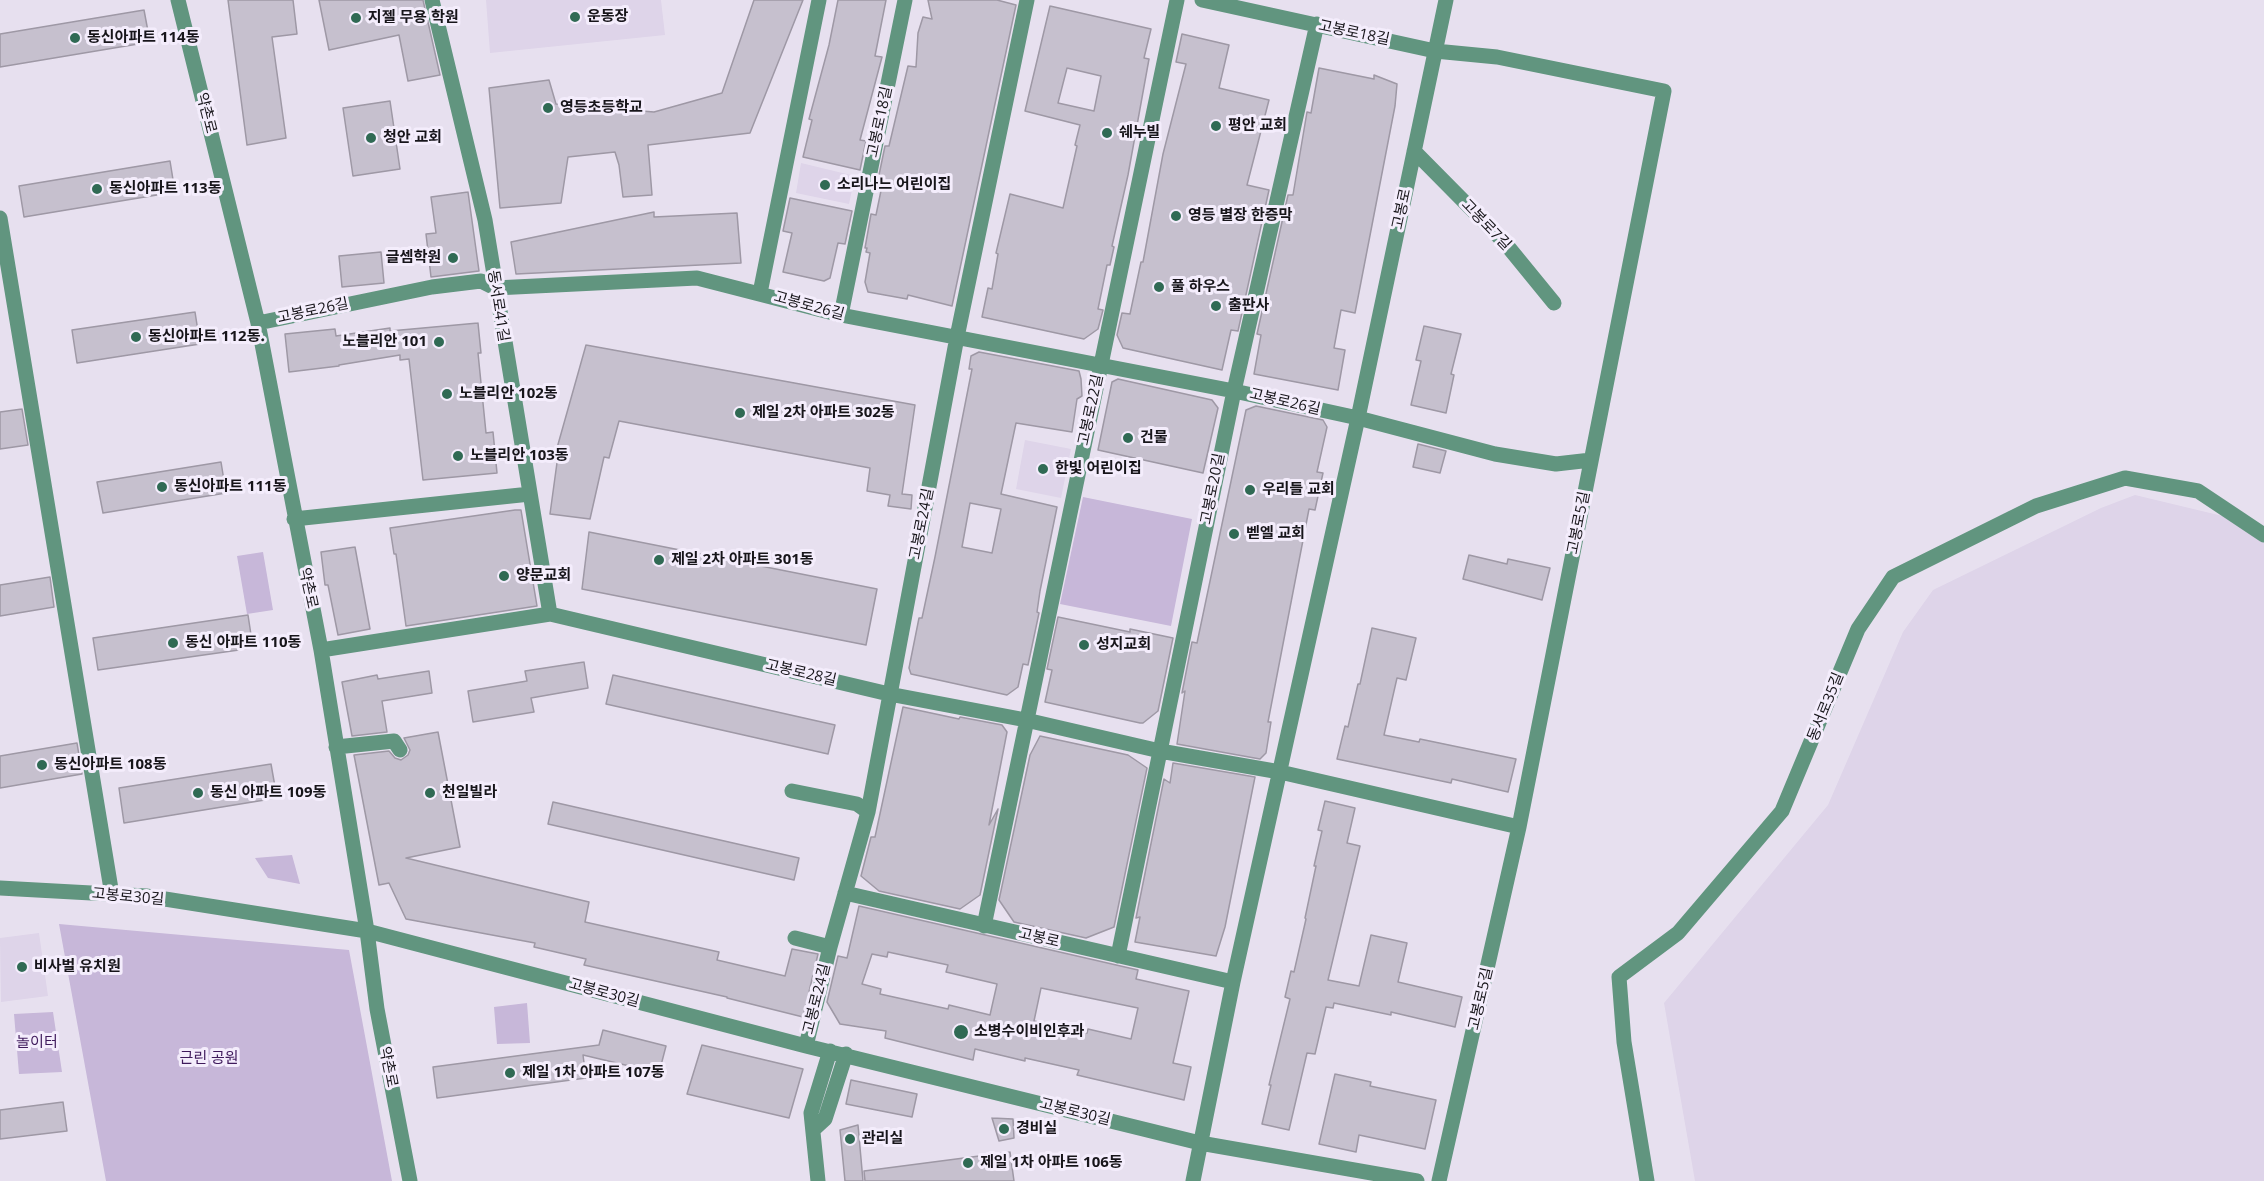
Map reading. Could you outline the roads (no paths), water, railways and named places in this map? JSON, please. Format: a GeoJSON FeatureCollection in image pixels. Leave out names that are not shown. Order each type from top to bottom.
{"type":"FeatureCollection","features":[{"type":"Feature","properties":{"kind":"street","name":"약촌로"},"geometry":{"type":"LineString","coordinates":[[178,0],[258,323],[321,650],[367,931],[377,1009],[410,1181]]}},
{"type":"Feature","properties":{"kind":"street","name":"동서로41길"},"geometry":{"type":"LineString","coordinates":[[432,0],[485,220],[550,614]]}},
{"type":"Feature","properties":{"kind":"street"},"geometry":{"type":"LineString","coordinates":[[760,293],[819,0]]}},
{"type":"Feature","properties":{"kind":"street","name":"고봉로18길"},"geometry":{"type":"LineString","coordinates":[[841,315],[905,0]]}},
{"type":"Feature","properties":{"kind":"street","name":"고봉로24길"},"geometry":{"type":"LineString","coordinates":[[806,1046],[830,947],[868,812],[957,337],[1027,0]]}},
{"type":"Feature","properties":{"kind":"street","name":"고봉로22길"},"geometry":{"type":"LineString","coordinates":[[984,926],[1177,0]]}},
{"type":"Feature","properties":{"kind":"street","name":"고봉로18길"},"geometry":{"type":"LineString","coordinates":[[1202,0],[1435,51]]}},
{"type":"Feature","properties":{"kind":"street","name":"고봉로"},"geometry":{"type":"LineString","coordinates":[[1192,1181],[1233,982],[1358,418],[1446,0]]}},
{"type":"Feature","properties":{"kind":"street","name":"고봉로20길"},"geometry":{"type":"LineString","coordinates":[[1118,956],[1233,391],[1317,24]]}},
{"type":"Feature","properties":{"kind":"street","name":"고봉로5길"},"geometry":{"type":"LineString","coordinates":[[1435,51],[1497,57],[1664,91],[1520,827],[1439,1181]]}},
{"type":"Feature","properties":{"kind":"street","name":"고봉로7길"},"geometry":{"type":"LineString","coordinates":[[1414,151],[1505,243],[1554,303]]}},
{"type":"Feature","properties":{"kind":"street"},"geometry":{"type":"LineString","coordinates":[[0,218],[112,895]]}},
{"type":"Feature","properties":{"kind":"street","name":"고봉로26길"},"geometry":{"type":"LineString","coordinates":[[258,323],[432,287],[481,282],[495,288],[697,278],[841,315],[1233,391],[1358,418]]}},
{"type":"Feature","properties":{"kind":"street"},"geometry":{"type":"LineString","coordinates":[[1358,418],[1495,454],[1556,464],[1591,460]]}},
{"type":"Feature","properties":{"kind":"street","name":"동서로35길"},"geometry":{"type":"LineString","coordinates":[[1647,1181],[1624,1042],[1619,977],[1678,933],[1782,811],[1858,628],[1893,577],[2036,506],[2125,478],[2198,491],[2264,535]]}},
{"type":"Feature","properties":{"kind":"street"},"geometry":{"type":"LineString","coordinates":[[294,519],[530,494]]}},
{"type":"Feature","properties":{"kind":"street","name":"고봉로28길"},"geometry":{"type":"LineString","coordinates":[[321,650],[550,614],[889,694],[1026,720],[1160,751],[1280,772]]}},
{"type":"Feature","properties":{"kind":"street"},"geometry":{"type":"LineString","coordinates":[[336,747],[394,741],[400,750]]}},
{"type":"Feature","properties":{"kind":"street"},"geometry":{"type":"LineString","coordinates":[[1280,772],[1520,827]]}},
{"type":"Feature","properties":{"kind":"street"},"geometry":{"type":"LineString","coordinates":[[792,791],[857,804],[868,812]]}},
{"type":"Feature","properties":{"kind":"street","name":"고봉로30길"},"geometry":{"type":"LineString","coordinates":[[0,888],[146,896],[367,931],[806,1046],[1200,1143]]}},
{"type":"Feature","properties":{"kind":"street","name":"고봉로"},"geometry":{"type":"LineString","coordinates":[[845,893],[1233,982]]}},
{"type":"Feature","properties":{"kind":"street"},"geometry":{"type":"LineString","coordinates":[[795,938],[830,947]]}},
{"type":"Feature","properties":{"kind":"street"},"geometry":{"type":"LineString","coordinates":[[818,1181],[811,1113],[830,1051]]}},
{"type":"Feature","properties":{"kind":"street"},"geometry":{"type":"LineString","coordinates":[[813,1130],[825,1119],[846,1054]]}},
{"type":"Feature","properties":{"kind":"street"},"geometry":{"type":"LineString","coordinates":[[1200,1143],[1418,1181]]}},
{"type":"Feature","properties":{"kind":"place","name":"운동장"},"geometry":{"type":"Point","coordinates":[575,17]}},
{"type":"Feature","properties":{"kind":"place","name":"지젤 무용 학원"},"geometry":{"type":"Point","coordinates":[356,18]}},
{"type":"Feature","properties":{"kind":"place","name":"동신아파트 114동"},"geometry":{"type":"Point","coordinates":[75,38]}},
{"type":"Feature","properties":{"kind":"place","name":"영등초등학교"},"geometry":{"type":"Point","coordinates":[548,108]}},
{"type":"Feature","properties":{"kind":"place","name":"평안 교회"},"geometry":{"type":"Point","coordinates":[1216,126]}},
{"type":"Feature","properties":{"kind":"place","name":"쉐누빌"},"geometry":{"type":"Point","coordinates":[1107,133]}},
{"type":"Feature","properties":{"kind":"place","name":"청안 교회"},"geometry":{"type":"Point","coordinates":[371,138]}},
{"type":"Feature","properties":{"kind":"place","name":"소리나느 어린이집"},"geometry":{"type":"Point","coordinates":[825,185]}},
{"type":"Feature","properties":{"kind":"place","name":"동신아파트 113동"},"geometry":{"type":"Point","coordinates":[97,189]}},
{"type":"Feature","properties":{"kind":"place","name":"영등 별장 한증막"},"geometry":{"type":"Point","coordinates":[1176,216]}},
{"type":"Feature","properties":{"kind":"place","name":"글셈학원"},"geometry":{"type":"Point","coordinates":[453,258]}},
{"type":"Feature","properties":{"kind":"place","name":"풀 하우스"},"geometry":{"type":"Point","coordinates":[1159,287]}},
{"type":"Feature","properties":{"kind":"place","name":"출판사"},"geometry":{"type":"Point","coordinates":[1216,306]}},
{"type":"Feature","properties":{"kind":"place","name":"동신아파트 112동."},"geometry":{"type":"Point","coordinates":[136,337]}},
{"type":"Feature","properties":{"kind":"place","name":"노블리안 101"},"geometry":{"type":"Point","coordinates":[439,342]}},
{"type":"Feature","properties":{"kind":"place","name":"노블리안 102동"},"geometry":{"type":"Point","coordinates":[447,394]}},
{"type":"Feature","properties":{"kind":"place","name":"제일 2차 아파트 302동"},"geometry":{"type":"Point","coordinates":[740,413]}},
{"type":"Feature","properties":{"kind":"place","name":"건물"},"geometry":{"type":"Point","coordinates":[1128,438]}},
{"type":"Feature","properties":{"kind":"place","name":"노블리안 103동"},"geometry":{"type":"Point","coordinates":[458,456]}},
{"type":"Feature","properties":{"kind":"place","name":"한빛 어린이집"},"geometry":{"type":"Point","coordinates":[1043,469]}},
{"type":"Feature","properties":{"kind":"place","name":"동신아파트 111동"},"geometry":{"type":"Point","coordinates":[162,487]}},
{"type":"Feature","properties":{"kind":"place","name":"우리들 교회"},"geometry":{"type":"Point","coordinates":[1250,490]}},
{"type":"Feature","properties":{"kind":"place","name":"벧엘 교회"},"geometry":{"type":"Point","coordinates":[1234,534]}},
{"type":"Feature","properties":{"kind":"place","name":"제일 2차 아파트 301동"},"geometry":{"type":"Point","coordinates":[659,560]}},
{"type":"Feature","properties":{"kind":"place","name":"양문교회"},"geometry":{"type":"Point","coordinates":[504,576]}},
{"type":"Feature","properties":{"kind":"place","name":"동신 아파트 110동"},"geometry":{"type":"Point","coordinates":[173,643]}},
{"type":"Feature","properties":{"kind":"place","name":"성지교회"},"geometry":{"type":"Point","coordinates":[1084,645]}},
{"type":"Feature","properties":{"kind":"place","name":"동신아파트 108동"},"geometry":{"type":"Point","coordinates":[42,765]}},
{"type":"Feature","properties":{"kind":"place","name":"동신 아파트 109동"},"geometry":{"type":"Point","coordinates":[198,793]}},
{"type":"Feature","properties":{"kind":"place","name":"천일빌라"},"geometry":{"type":"Point","coordinates":[430,793]}},
{"type":"Feature","properties":{"kind":"place","name":"비사벌 유치원"},"geometry":{"type":"Point","coordinates":[22,967]}},
{"type":"Feature","properties":{"kind":"place","name":"소병수이비인후과"},"geometry":{"type":"Point","coordinates":[961,1032]}},
{"type":"Feature","properties":{"kind":"place","name":"제일 1차 아파트 107동"},"geometry":{"type":"Point","coordinates":[510,1073]}},
{"type":"Feature","properties":{"kind":"place","name":"경비실"},"geometry":{"type":"Point","coordinates":[1004,1129]}},
{"type":"Feature","properties":{"kind":"place","name":"관리실"},"geometry":{"type":"Point","coordinates":[850,1139]}},
{"type":"Feature","properties":{"kind":"place","name":"제일 1차 아파트 106동"},"geometry":{"type":"Point","coordinates":[968,1163]}},
{"type":"Feature","properties":{"kind":"park label","name":"놀이터"},"geometry":{"type":"Point","coordinates":[37,1043]}},
{"type":"Feature","properties":{"kind":"park label","name":"근린 공원"},"geometry":{"type":"Point","coordinates":[209,1059]}}]}
